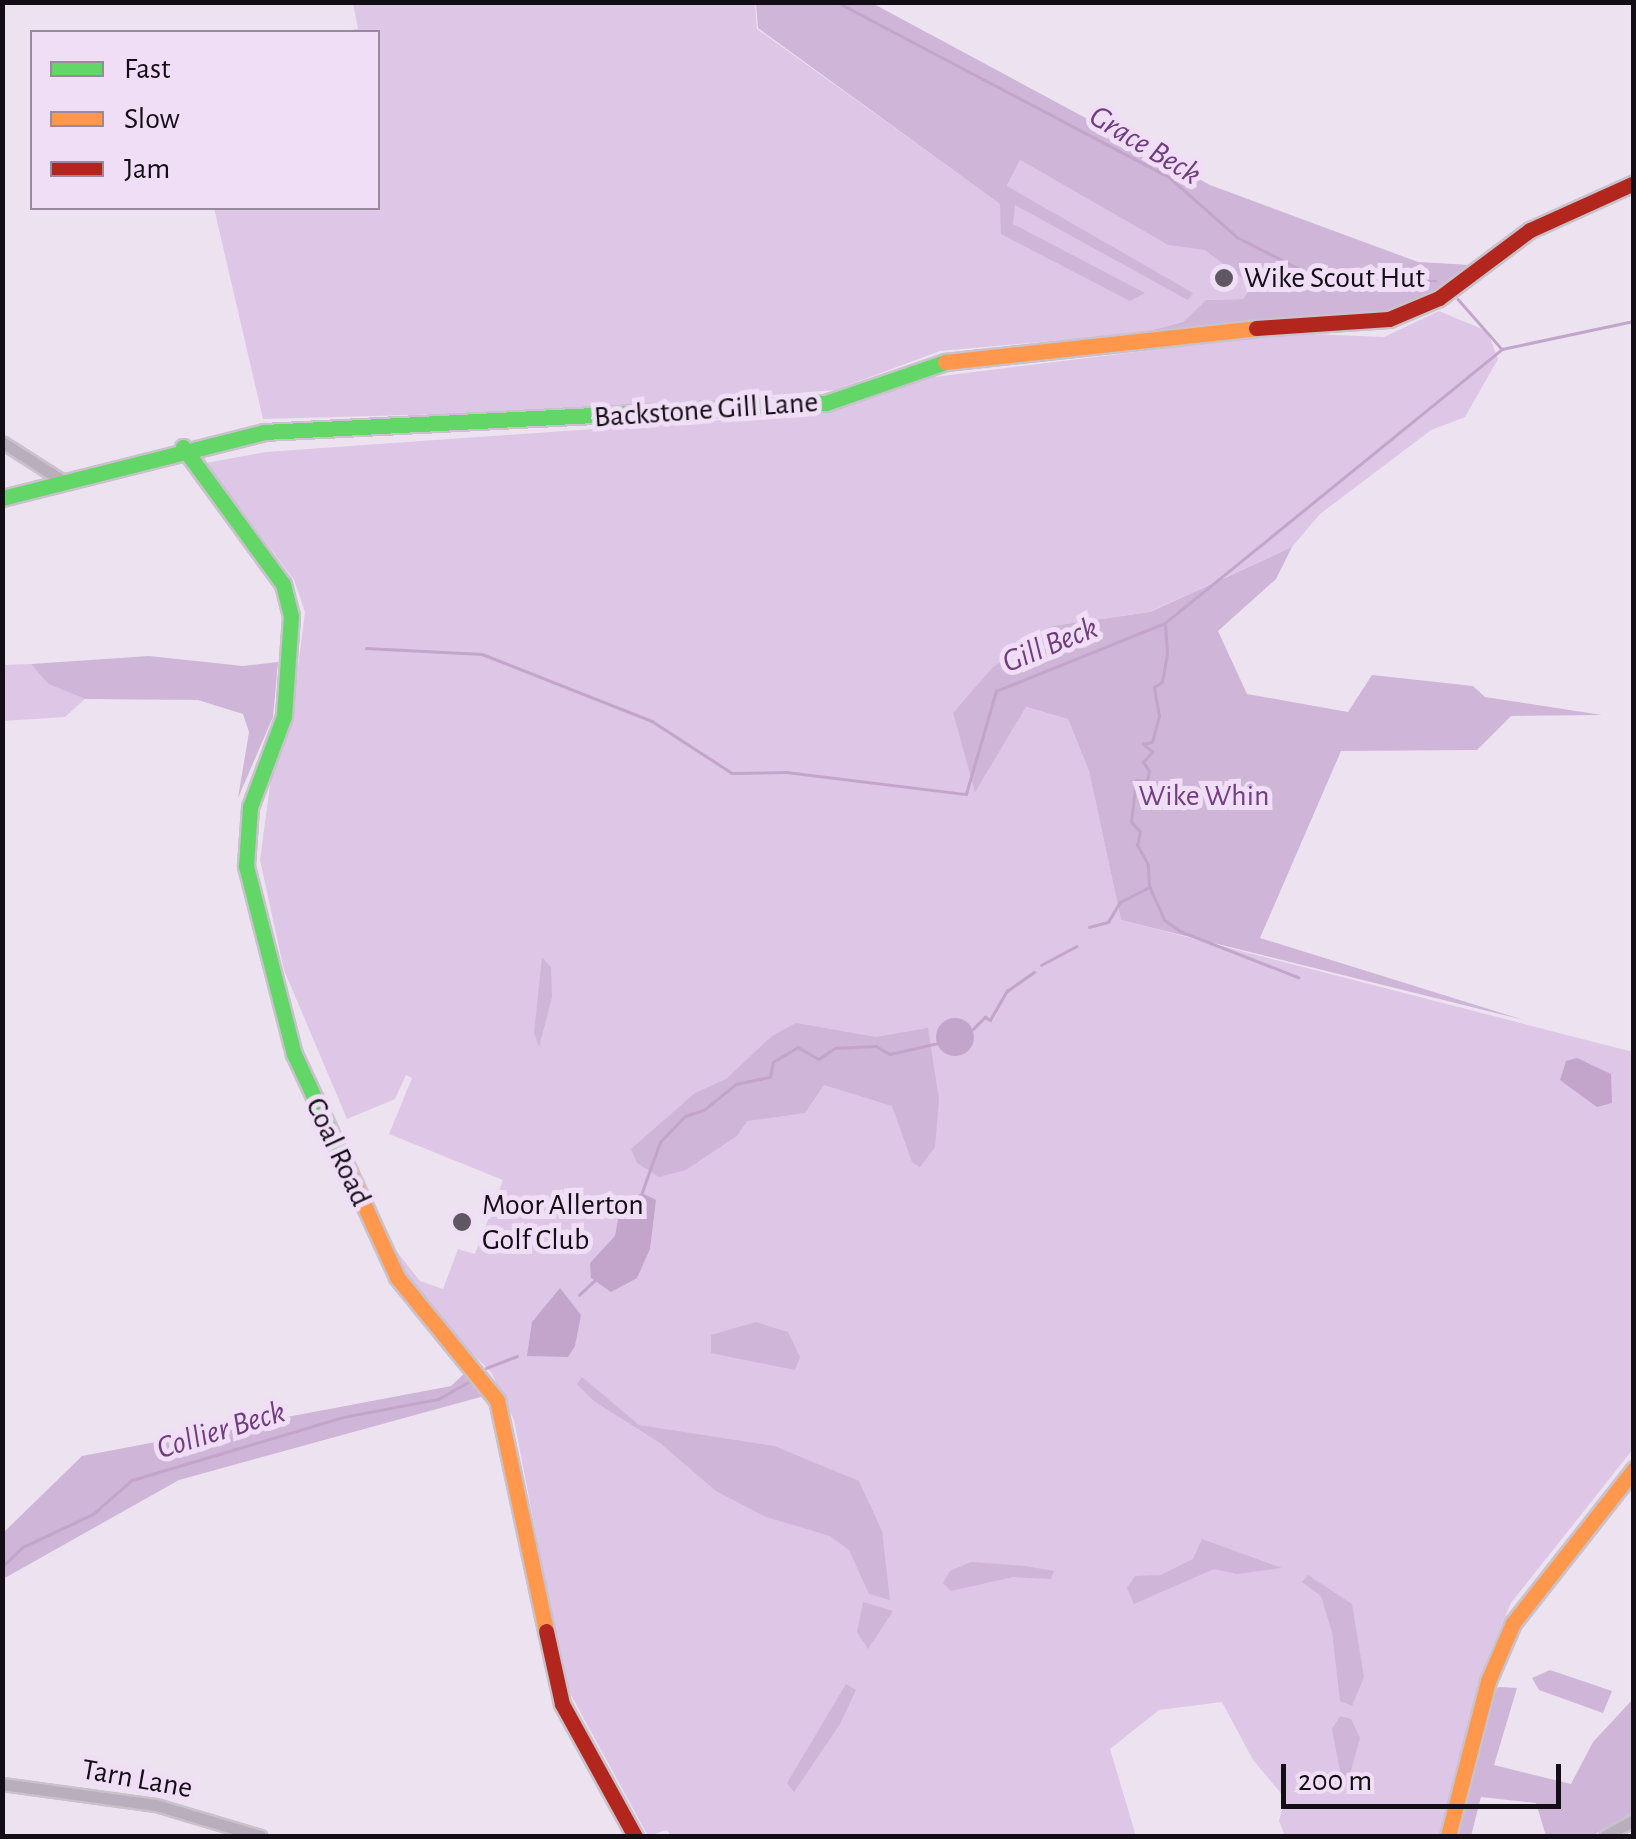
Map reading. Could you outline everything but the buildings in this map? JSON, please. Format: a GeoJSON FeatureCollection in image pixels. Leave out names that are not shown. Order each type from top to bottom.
{"type":"FeatureCollection","features":[{"type":"Feature","properties":{"kind":"street","name":"Backstone Gill Lane"},"geometry":{"type":"LineString","coordinates":[[2,498],[183,448],[276,431],[826,404],[934,362],[1192,339],[1276,324],[1365,323],[1439,298],[1558,215],[1634,183]]}},
{"type":"Feature","properties":{"kind":"street"},"geometry":{"type":"LineString","coordinates":[[2,442],[63,481]]}},
{"type":"Feature","properties":{"kind":"street","name":"Coal Road"},"geometry":{"type":"LineString","coordinates":[[183,448],[282,584],[291,616],[284,716],[250,806],[246,866],[294,1054],[396,1277],[497,1400],[562,1704],[635,1836]]}},
{"type":"Feature","properties":{"kind":"street"},"geometry":{"type":"LineString","coordinates":[[1448,1836],[1488,1681],[1513,1623],[1634,1468]]}},
{"type":"Feature","properties":{"kind":"street","name":"Tarn Lane"},"geometry":{"type":"LineString","coordinates":[[2,1784],[156,1805],[260,1836]]}},
{"type":"Feature","properties":{"kind":"street"},"geometry":{"type":"LineString","coordinates":[[1608,1834],[1634,1820]]}},
{"type":"Feature","properties":{"kind":"street"},"geometry":{"type":"LineString","coordinates":[[1608,1834],[1630,1836]]}},
{"type":"Feature","properties":{"kind":"shaded area"},"geometry":{"type":"Polygon","coordinates":[[[353,3],[755,3],[757,29],[999,203],[1020,160],[1168,245],[1205,249],[1252,286],[1243,299],[1206,300],[1183,322],[1141,333],[940,351],[835,390],[588,410],[263,419],[214,210],[380,210],[380,30],[350,30],[358,29],[353,3]]]}},
{"type":"Feature","properties":{"kind":"shaded area"},"geometry":{"type":"Polygon","coordinates":[[[1439,311],[1487,331],[1498,359],[1465,417],[1431,430],[1320,514],[1292,547],[1149,612],[1052,626],[953,713],[975,790],[1026,707],[1068,719],[1089,771],[1121,920],[1633,1052],[1633,1449],[1511,1603],[1480,1676],[1441,1836],[1285,1836],[1279,1821],[1285,1798],[1253,1760],[1222,1702],[1159,1710],[1110,1749],[1136,1836],[671,1836],[667,1830],[648,1836],[565,1684],[514,1420],[491,1372],[426,1308],[390,1243],[420,1281],[443,1289],[458,1249],[475,1254],[503,1180],[389,1134],[412,1078],[406,1075],[395,1099],[347,1119],[284,970],[260,860],[271,778],[292,714],[305,612],[294,580],[206,463],[266,452],[820,413],[926,378],[1289,333],[1384,337],[1439,311]]]}},
{"type":"Feature","properties":{"kind":"shaded area"},"geometry":{"type":"Polygon","coordinates":[[[31,664],[48,684],[85,699],[65,717],[3,721],[3,665],[31,664]]]}},
{"type":"Feature","properties":{"kind":"shaded area"},"geometry":{"type":"Polygon","coordinates":[[[955,1018],[968,1024],[974,1037],[968,1050],[955,1056],[942,1050],[936,1037],[942,1024],[955,1018]]]}},
{"type":"Feature","properties":{"kind":"shaded area"},"geometry":{"type":"Polygon","coordinates":[[[1577,1058],[1611,1074],[1612,1103],[1597,1107],[1560,1080],[1566,1061],[1577,1058]]]}},
{"type":"Feature","properties":{"kind":"shaded area"},"geometry":{"type":"Polygon","coordinates":[[[642,1193],[656,1200],[650,1249],[637,1278],[611,1292],[591,1278],[590,1263],[615,1236],[621,1203],[642,1193]]]}},
{"type":"Feature","properties":{"kind":"shaded area"},"geometry":{"type":"Polygon","coordinates":[[[560,1288],[581,1315],[575,1346],[568,1357],[527,1356],[532,1322],[560,1288]]]}},
{"type":"Feature","properties":{"kind":"green space"},"geometry":{"type":"Polygon","coordinates":[[[756,3],[872,3],[1210,185],[1418,262],[1470,265],[1436,295],[1370,320],[1272,318],[1141,333],[1183,322],[1206,300],[1243,299],[1252,286],[1205,250],[1168,245],[1020,160],[1007,186],[1193,293],[1188,300],[1015,205],[1013,224],[1145,293],[1130,301],[1001,234],[1000,204],[758,28],[756,3]]]}},
{"type":"Feature","properties":{"kind":"green space","name":"Wike Whin"},"geometry":{"type":"Polygon","coordinates":[[[1292,547],[1276,579],[1218,631],[1247,694],[1348,712],[1372,675],[1473,686],[1485,697],[1602,715],[1511,716],[1477,750],[1341,751],[1260,938],[1524,1020],[1121,920],[1089,771],[1068,719],[1026,707],[975,792],[953,713],[992,668],[1052,626],[1150,612],[1292,547]]]}},
{"type":"Feature","properties":{"kind":"green space"},"geometry":{"type":"Polygon","coordinates":[[[149,656],[243,666],[278,662],[273,717],[238,798],[249,732],[243,714],[198,700],[85,699],[48,684],[31,664],[149,656]]]}},
{"type":"Feature","properties":{"kind":"green space"},"geometry":{"type":"Polygon","coordinates":[[[542,958],[551,967],[552,997],[539,1047],[534,1033],[542,958]]]}},
{"type":"Feature","properties":{"kind":"green space"},"geometry":{"type":"Polygon","coordinates":[[[796,1023],[876,1037],[928,1028],[939,1100],[935,1147],[920,1167],[912,1162],[892,1106],[824,1085],[805,1113],[747,1121],[737,1136],[686,1170],[659,1177],[637,1163],[631,1149],[695,1093],[726,1079],[772,1036],[796,1023]]]}},
{"type":"Feature","properties":{"kind":"green space"},"geometry":{"type":"Polygon","coordinates":[[[756,1322],[788,1332],[800,1357],[795,1370],[711,1353],[711,1335],[756,1322]]]}},
{"type":"Feature","properties":{"kind":"green space"},"geometry":{"type":"Polygon","coordinates":[[[469,1369],[488,1395],[179,1480],[3,1579],[3,1533],[82,1456],[451,1386],[469,1369]]]}},
{"type":"Feature","properties":{"kind":"green space"},"geometry":{"type":"Polygon","coordinates":[[[582,1377],[639,1425],[774,1446],[859,1481],[882,1531],[890,1600],[869,1594],[849,1550],[830,1536],[766,1517],[716,1491],[660,1443],[594,1401],[577,1384],[582,1377]]]}},
{"type":"Feature","properties":{"kind":"green space"},"geometry":{"type":"Polygon","coordinates":[[[1202,1539],[1282,1568],[1237,1574],[1214,1569],[1134,1604],[1127,1588],[1135,1576],[1161,1575],[1193,1559],[1202,1539]]]}},
{"type":"Feature","properties":{"kind":"green space"},"geometry":{"type":"Polygon","coordinates":[[[971,1562],[1054,1571],[1051,1579],[1013,1577],[951,1591],[943,1583],[950,1571],[971,1562]]]}},
{"type":"Feature","properties":{"kind":"green space"},"geometry":{"type":"Polygon","coordinates":[[[1308,1575],[1352,1604],[1364,1677],[1352,1706],[1340,1701],[1332,1632],[1321,1596],[1302,1582],[1308,1575]]]}},
{"type":"Feature","properties":{"kind":"green space"},"geometry":{"type":"Polygon","coordinates":[[[863,1602],[893,1611],[868,1649],[857,1632],[863,1602]]]}},
{"type":"Feature","properties":{"kind":"green space"},"geometry":{"type":"Polygon","coordinates":[[[1550,1670],[1612,1691],[1603,1713],[1539,1690],[1532,1678],[1550,1670]]]}},
{"type":"Feature","properties":{"kind":"green space"},"geometry":{"type":"Polygon","coordinates":[[[846,1684],[856,1690],[840,1724],[794,1792],[787,1783],[846,1684]]]}},
{"type":"Feature","properties":{"kind":"green space"},"geometry":{"type":"Polygon","coordinates":[[[1499,1687],[1517,1688],[1494,1765],[1571,1784],[1593,1742],[1633,1699],[1633,1812],[1592,1836],[1546,1836],[1536,1803],[1481,1797],[1471,1836],[1457,1836],[1492,1692],[1499,1687]]]}},
{"type":"Feature","properties":{"kind":"green space"},"geometry":{"type":"Polygon","coordinates":[[[1340,1716],[1351,1719],[1360,1738],[1350,1774],[1341,1776],[1332,1729],[1340,1716]]]}},
{"type":"Feature","properties":{"kind":"waterway","name":"Grace Beck"},"geometry":{"type":"LineString","coordinates":[[837,2],[1169,177],[1237,237],[1323,281],[1436,281]]}},
{"type":"Feature","properties":{"kind":"waterway","name":"Grace Beck"},"geometry":{"type":"LineString","coordinates":[[1458,299],[1501,348]]}},
{"type":"Feature","properties":{"kind":"waterway","name":"Gill Beck"},"geometry":{"type":"LineString","coordinates":[[366,648],[482,654],[652,721],[732,773],[786,772],[966,794],[996,691],[1165,623],[1502,349],[1634,321]]}},
{"type":"Feature","properties":{"kind":"waterway","name":"Collier Beck"},"geometry":{"type":"LineString","coordinates":[[1089,927],[1108,922],[1120,902],[1149,887],[1148,865],[1137,845],[1140,832],[1131,822],[1136,780],[1147,781],[1149,771],[1143,762],[1152,752],[1143,744],[1152,742],[1159,716],[1154,687],[1162,682],[1167,653],[1165,626]]}},
{"type":"Feature","properties":{"kind":"waterway"},"geometry":{"type":"LineString","coordinates":[[1150,887],[1165,920],[1180,931],[1298,977]]}},
{"type":"Feature","properties":{"kind":"waterway","name":"Collier Beck"},"geometry":{"type":"LineString","coordinates":[[1041,965],[1076,946]]}},
{"type":"Feature","properties":{"kind":"waterway","name":"Collier Beck"},"geometry":{"type":"LineString","coordinates":[[973,1029],[985,1017],[990,1020],[1007,991],[1034,972]]}},
{"type":"Feature","properties":{"kind":"waterway","name":"Collier Beck"},"geometry":{"type":"LineString","coordinates":[[641,1195],[660,1142],[685,1116],[704,1110],[736,1084],[770,1077],[773,1062],[798,1047],[819,1059],[835,1048],[876,1046],[890,1054],[938,1043]]}},
{"type":"Feature","properties":{"kind":"waterway","name":"Collier Beck"},"geometry":{"type":"LineString","coordinates":[[579,1295],[596,1279]]}},
{"type":"Feature","properties":{"kind":"waterway","name":"Collier Beck"},"geometry":{"type":"LineString","coordinates":[[486,1368],[517,1356]]}},
{"type":"Feature","properties":{"kind":"waterway","name":"Collier Beck"},"geometry":{"type":"LineString","coordinates":[[2,1567],[23,1547],[93,1514],[132,1480],[343,1417],[438,1399],[470,1381]]}},
{"type":"Feature","properties":{"kind":"traffic: fast"},"geometry":{"type":"LineString","coordinates":[[2,498],[264,432],[826,403],[945,362]]}},
{"type":"Feature","properties":{"kind":"traffic: fast"},"geometry":{"type":"LineString","coordinates":[[183,447],[283,584],[291,616],[284,716],[250,807],[246,866],[294,1054],[349,1172]]}},
{"type":"Feature","properties":{"kind":"traffic: slow"},"geometry":{"type":"LineString","coordinates":[[945,362],[1256,328]]}},
{"type":"Feature","properties":{"kind":"traffic: slow"},"geometry":{"type":"LineString","coordinates":[[349,1172],[397,1277],[497,1400],[546,1631]]}},
{"type":"Feature","properties":{"kind":"traffic: slow"},"geometry":{"type":"LineString","coordinates":[[1448,1836],[1488,1681],[1513,1623],[1634,1469]]}},
{"type":"Feature","properties":{"kind":"traffic: jam"},"geometry":{"type":"LineString","coordinates":[[1256,328],[1389,319],[1439,298],[1530,230],[1634,183]]}},
{"type":"Feature","properties":{"kind":"traffic: jam"},"geometry":{"type":"LineString","coordinates":[[546,1631],[562,1704],[635,1836]]}},
{"type":"Feature","properties":{"kind":"place","name":"Wike Scout Hut"},"geometry":{"type":"Point","coordinates":[1224,278]}},
{"type":"Feature","properties":{"kind":"place","name":"Moor Allerton Golf Club"},"geometry":{"type":"Point","coordinates":[462,1222]}}]}
